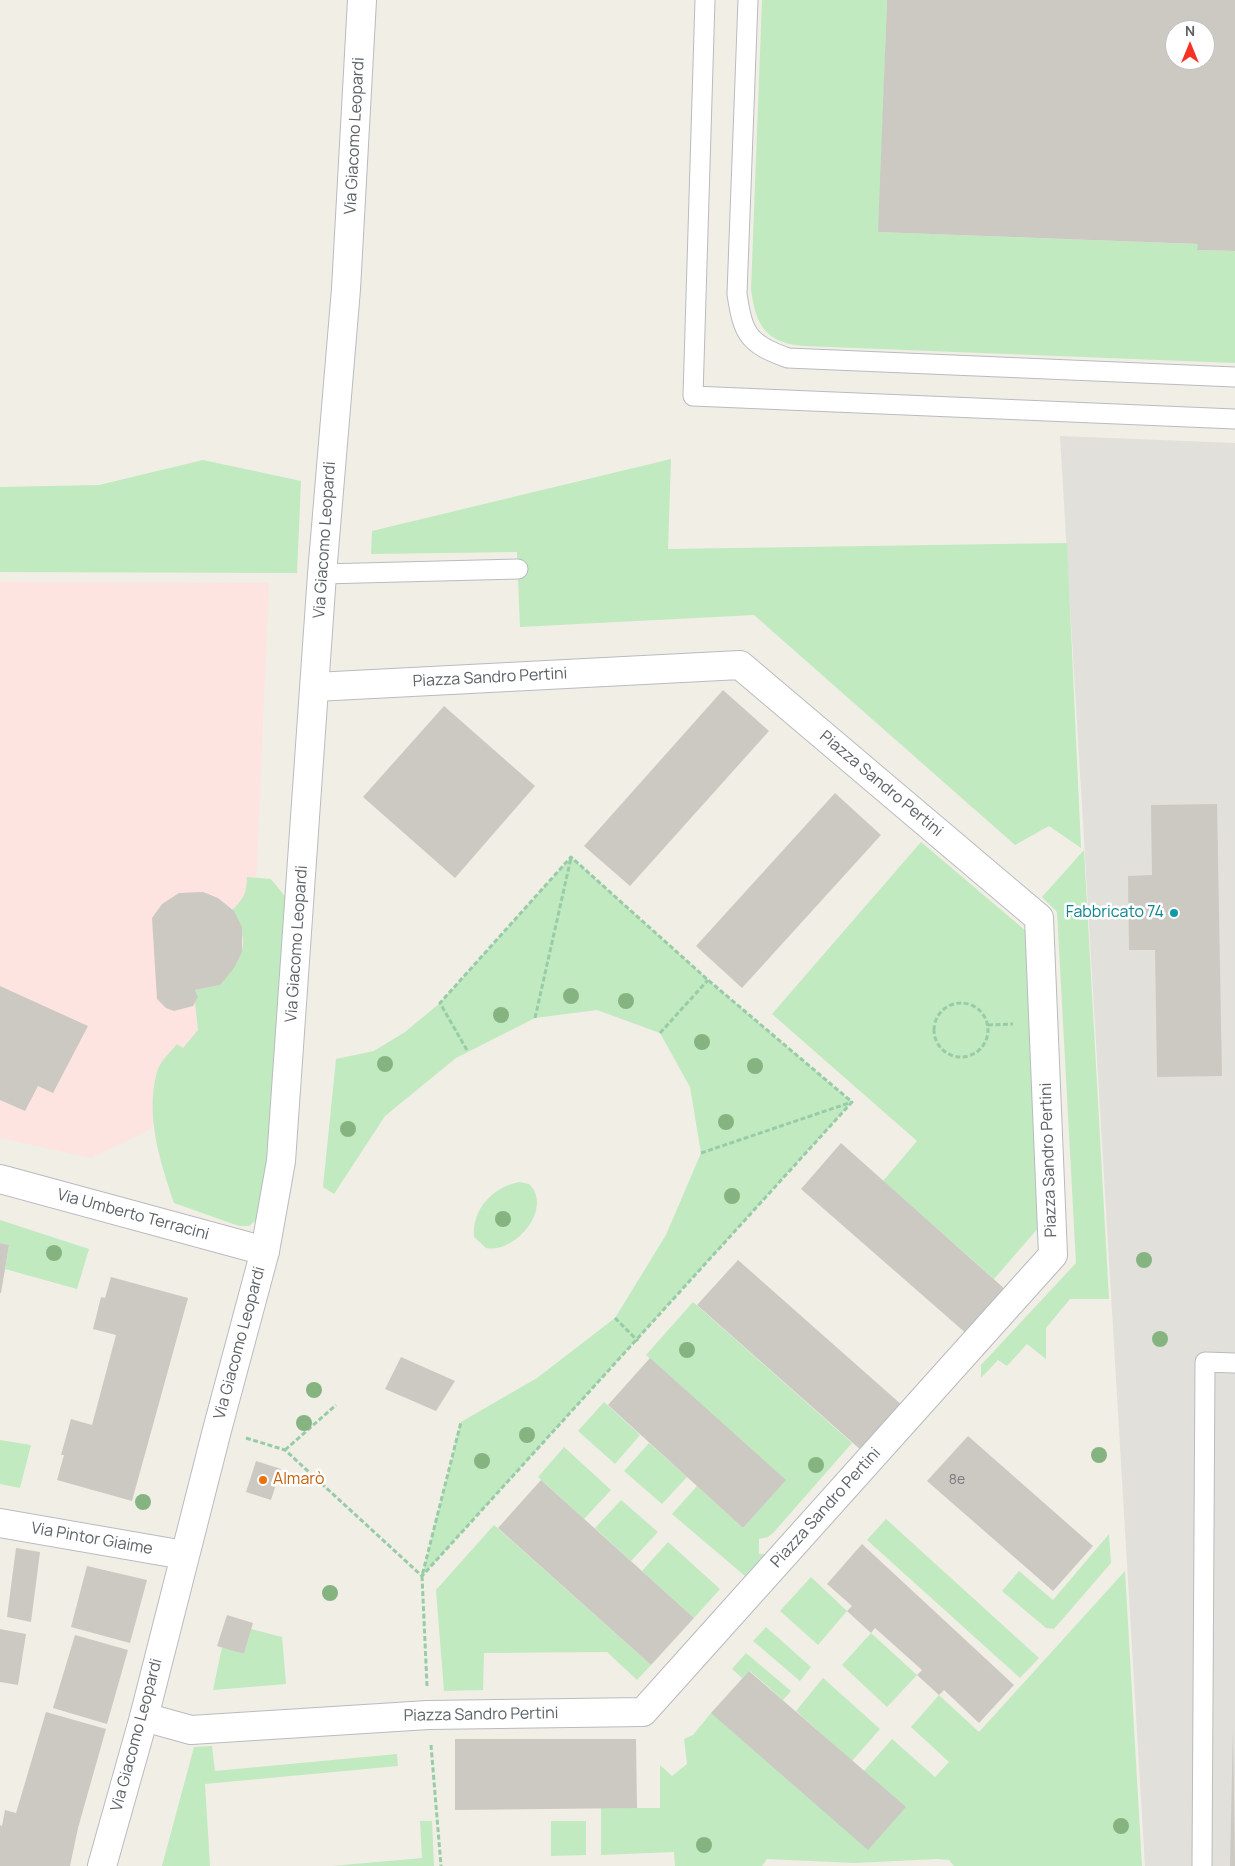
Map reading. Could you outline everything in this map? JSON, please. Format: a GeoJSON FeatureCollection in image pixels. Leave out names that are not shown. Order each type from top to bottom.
{"type":"FeatureCollection","features":[{"type":"Feature","properties":{"kind":"street","name":"Via Giacomo Leopardi"},"geometry":{"type":"LineString","coordinates":[[102,1866],[144,1716],[216,1430],[265,1251],[281,1161],[322,574],[346,289],[362,0]]}},
{"type":"Feature","properties":{"kind":"street","name":"Piazza Sandro Pertini"},"geometry":{"type":"LineString","coordinates":[[144,1716],[191,1730],[428,1715],[643,1712],[1053,1255],[1039,918],[740,665],[315,687]]}},
{"type":"Feature","properties":{"kind":"street","name":"Via Umberto Terracini"},"geometry":{"type":"LineString","coordinates":[[0,1179],[265,1251]]}},
{"type":"Feature","properties":{"kind":"street","name":"Via Pintor Giaime"},"geometry":{"type":"LineString","coordinates":[[0,1523],[184,1555]]}},
{"type":"Feature","properties":{"kind":"lane"},"geometry":{"type":"LineString","coordinates":[[705,0],[693,396],[1235,419]]}},
{"type":"Feature","properties":{"kind":"lane"},"geometry":{"type":"LineString","coordinates":[[748,0],[736,294],[742,323],[755,342],[769,351],[788,358],[1235,377]]}},
{"type":"Feature","properties":{"kind":"lane"},"geometry":{"type":"LineString","coordinates":[[322,574],[518,569]]}},
{"type":"Feature","properties":{"kind":"lane"},"geometry":{"type":"LineString","coordinates":[[1202,1866],[1205,1362],[1235,1362]]}},
{"type":"Feature","properties":{"kind":"path"},"geometry":{"type":"LineString","coordinates":[[571,857],[708,980],[852,1102]]}},
{"type":"Feature","properties":{"kind":"path"},"geometry":{"type":"LineString","coordinates":[[535,1018],[571,857]]}},
{"type":"Feature","properties":{"kind":"path"},"geometry":{"type":"LineString","coordinates":[[468,1052],[440,1003],[571,857]]}},
{"type":"Feature","properties":{"kind":"path"},"geometry":{"type":"LineString","coordinates":[[660,1033],[708,980]]}},
{"type":"Feature","properties":{"kind":"path"},"geometry":{"type":"LineString","coordinates":[[955,1003],[972,1005],[980,1010],[988,1025],[984,1043],[971,1055],[952,1056],[938,1045],[934,1036],[936,1019],[940,1012],[955,1003]]}},
{"type":"Feature","properties":{"kind":"path"},"geometry":{"type":"LineString","coordinates":[[422,1576],[638,1341],[852,1102]]}},
{"type":"Feature","properties":{"kind":"path"},"geometry":{"type":"LineString","coordinates":[[701,1153],[852,1102]]}},
{"type":"Feature","properties":{"kind":"path"},"geometry":{"type":"LineString","coordinates":[[615,1318],[638,1341]]}},
{"type":"Feature","properties":{"kind":"path"},"geometry":{"type":"LineString","coordinates":[[284,1450],[336,1405]]}},
{"type":"Feature","properties":{"kind":"path"},"geometry":{"type":"LineString","coordinates":[[441,1866],[428,1715],[422,1576],[461,1422]]}},
{"type":"Feature","properties":{"kind":"path"},"geometry":{"type":"LineString","coordinates":[[216,1430],[284,1450],[422,1576]]}},
{"type":"Feature","properties":{"kind":"shaded area"},"geometry":{"type":"Polygon","coordinates":[[[1060,436],[1235,443],[1235,1866],[1145,1866],[1060,436]]]}},
{"type":"Feature","properties":{"kind":"shaded area"},"geometry":{"type":"Polygon","coordinates":[[[0,582],[269,583],[251,1002],[149,1130],[91,1158],[0,1138],[0,582]]]}},
{"type":"Feature","properties":{"kind":"green space"},"geometry":{"type":"Polygon","coordinates":[[[762,0],[887,0],[879,232],[1198,244],[1198,250],[1235,251],[1235,363],[804,346],[780,341],[772,336],[760,323],[751,290],[762,0]]]}},
{"type":"Feature","properties":{"kind":"green space"},"geometry":{"type":"Polygon","coordinates":[[[671,459],[668,549],[1067,543],[1081,848],[1049,826],[1015,845],[754,615],[520,627],[517,552],[371,554],[372,531],[671,459]]]}},
{"type":"Feature","properties":{"kind":"green space"},"geometry":{"type":"Polygon","coordinates":[[[203,460],[301,481],[297,573],[0,572],[0,487],[99,485],[203,460]]]}},
{"type":"Feature","properties":{"kind":"green space"},"geometry":{"type":"Polygon","coordinates":[[[921,842],[1026,931],[1040,1226],[994,1279],[883,1181],[917,1141],[772,1014],[921,842]]]}},
{"type":"Feature","properties":{"kind":"green space"},"geometry":{"type":"Polygon","coordinates":[[[1084,850],[1109,1299],[1070,1299],[1046,1328],[1046,1359],[1027,1344],[1007,1366],[998,1360],[981,1378],[981,1365],[1076,1263],[1057,912],[1042,897],[1084,850]]]}},
{"type":"Feature","properties":{"kind":"green space"},"geometry":{"type":"Polygon","coordinates":[[[571,857],[708,980],[852,1102],[422,1576],[461,1422],[537,1378],[615,1318],[666,1235],[701,1153],[690,1087],[660,1033],[597,1010],[535,1018],[456,1058],[385,1116],[334,1194],[323,1187],[336,1059],[374,1051],[405,1032],[440,1003],[571,857]]]}},
{"type":"Feature","properties":{"kind":"green space"},"geometry":{"type":"Polygon","coordinates":[[[247,877],[271,879],[291,904],[272,1172],[261,1216],[249,1226],[239,1226],[174,1203],[159,1154],[153,1121],[153,1105],[154,1088],[160,1065],[177,1044],[183,1048],[198,1030],[195,1003],[198,997],[195,990],[220,985],[242,950],[242,934],[231,911],[243,896],[247,877]]]}},
{"type":"Feature","properties":{"kind":"green space"},"geometry":{"type":"Polygon","coordinates":[[[519,1182],[529,1184],[536,1194],[537,1205],[534,1216],[528,1227],[519,1237],[497,1248],[486,1248],[474,1237],[474,1227],[481,1209],[493,1194],[519,1182]]]}},
{"type":"Feature","properties":{"kind":"green space"},"geometry":{"type":"Polygon","coordinates":[[[0,1220],[89,1249],[77,1289],[5,1269],[9,1245],[0,1243],[0,1220]]]}},
{"type":"Feature","properties":{"kind":"green space"},"geometry":{"type":"Polygon","coordinates":[[[693,1302],[852,1443],[774,1532],[768,1537],[759,1539],[759,1554],[765,1554],[745,1576],[672,1514],[697,1486],[743,1528],[785,1480],[646,1355],[693,1302]]]}},
{"type":"Feature","properties":{"kind":"green space"},"geometry":{"type":"Polygon","coordinates":[[[604,1402],[640,1435],[615,1464],[578,1431],[604,1402]]]}},
{"type":"Feature","properties":{"kind":"green space"},"geometry":{"type":"Polygon","coordinates":[[[0,1440],[31,1445],[20,1488],[0,1484],[0,1440]]]}},
{"type":"Feature","properties":{"kind":"green space"},"geometry":{"type":"Polygon","coordinates":[[[649,1443],[687,1477],[662,1504],[624,1471],[649,1443]]]}},
{"type":"Feature","properties":{"kind":"green space"},"geometry":{"type":"Polygon","coordinates":[[[564,1447],[611,1490],[584,1519],[538,1477],[564,1447]]]}},
{"type":"Feature","properties":{"kind":"green space"},"geometry":{"type":"Polygon","coordinates":[[[621,1500],[658,1532],[631,1561],[595,1528],[621,1500]]]}},
{"type":"Feature","properties":{"kind":"green space"},"geometry":{"type":"Polygon","coordinates":[[[886,1519],[1039,1658],[1020,1678],[867,1540],[886,1519]]]}},
{"type":"Feature","properties":{"kind":"green space"},"geometry":{"type":"Polygon","coordinates":[[[494,1525],[651,1665],[637,1680],[607,1652],[484,1653],[483,1690],[444,1691],[436,1590],[494,1525]]]}},
{"type":"Feature","properties":{"kind":"green space"},"geometry":{"type":"Polygon","coordinates":[[[1109,1534],[1111,1563],[1054,1629],[1046,1628],[1002,1591],[1019,1571],[1053,1600],[1109,1534]]]}},
{"type":"Feature","properties":{"kind":"green space"},"geometry":{"type":"Polygon","coordinates":[[[668,1542],[720,1589],[694,1618],[642,1571],[668,1542]]]}},
{"type":"Feature","properties":{"kind":"green space"},"geometry":{"type":"Polygon","coordinates":[[[1125,1571],[1142,1866],[954,1866],[949,1860],[937,1859],[855,1863],[767,1859],[762,1866],[675,1866],[674,1852],[601,1855],[601,1808],[660,1808],[660,1765],[672,1776],[687,1764],[684,1739],[693,1735],[711,1713],[864,1771],[892,1739],[935,1777],[949,1762],[911,1727],[939,1695],[979,1732],[1125,1571]]]}},
{"type":"Feature","properties":{"kind":"green space"},"geometry":{"type":"Polygon","coordinates":[[[811,1577],[847,1611],[818,1645],[780,1611],[811,1577]]]}},
{"type":"Feature","properties":{"kind":"green space"},"geometry":{"type":"Polygon","coordinates":[[[766,1627],[811,1667],[800,1681],[753,1641],[766,1627]]]}},
{"type":"Feature","properties":{"kind":"green space"},"geometry":{"type":"Polygon","coordinates":[[[251,1629],[282,1637],[286,1684],[213,1690],[222,1647],[244,1654],[251,1629]]]}},
{"type":"Feature","properties":{"kind":"green space"},"geometry":{"type":"Polygon","coordinates":[[[871,1633],[917,1675],[887,1707],[842,1665],[871,1633]]]}},
{"type":"Feature","properties":{"kind":"green space"},"geometry":{"type":"Polygon","coordinates":[[[746,1653],[791,1691],[783,1700],[750,1671],[742,1678],[732,1669],[746,1653]]]}},
{"type":"Feature","properties":{"kind":"green space"},"geometry":{"type":"Polygon","coordinates":[[[823,1678],[880,1729],[852,1761],[796,1711],[823,1678]]]}},
{"type":"Feature","properties":{"kind":"green space"},"geometry":{"type":"Polygon","coordinates":[[[212,1746],[215,1771],[397,1754],[398,1766],[205,1784],[210,1866],[162,1866],[194,1747],[212,1746]]]}},
{"type":"Feature","properties":{"kind":"green space"},"geometry":{"type":"Polygon","coordinates":[[[420,1821],[432,1821],[434,1866],[332,1866],[422,1858],[420,1821]]]}},
{"type":"Feature","properties":{"kind":"green space"},"geometry":{"type":"Polygon","coordinates":[[[551,1821],[586,1821],[586,1855],[551,1856],[551,1821]]]}},
{"type":"Feature","properties":{"kind":"building"},"geometry":{"type":"Polygon","coordinates":[[[887,0],[1235,0],[1235,251],[1197,250],[1198,244],[878,232],[887,0]]]}},
{"type":"Feature","properties":{"kind":"building"},"geometry":{"type":"Polygon","coordinates":[[[723,690],[769,731],[630,886],[584,846],[723,690]]]}},
{"type":"Feature","properties":{"kind":"building"},"geometry":{"type":"Polygon","coordinates":[[[444,706],[535,786],[455,878],[363,797],[444,706]]]}},
{"type":"Feature","properties":{"kind":"building"},"geometry":{"type":"Polygon","coordinates":[[[835,793],[881,835],[742,988],[696,946],[835,793]]]}},
{"type":"Feature","properties":{"kind":"building","name":"Fabbricato 74"},"geometry":{"type":"Polygon","coordinates":[[[1217,804],[1222,1076],[1157,1077],[1155,950],[1129,950],[1128,876],[1152,875],[1151,805],[1217,804]]]}},
{"type":"Feature","properties":{"kind":"building"},"geometry":{"type":"Polygon","coordinates":[[[203,892],[218,898],[234,911],[242,927],[242,952],[234,968],[220,985],[195,990],[198,997],[193,1006],[174,1011],[166,1008],[157,999],[152,918],[162,904],[179,893],[203,892]]]}},
{"type":"Feature","properties":{"kind":"building"},"geometry":{"type":"Polygon","coordinates":[[[0,986],[88,1026],[53,1093],[38,1086],[25,1111],[0,1100],[0,986]]]}},
{"type":"Feature","properties":{"kind":"building"},"geometry":{"type":"Polygon","coordinates":[[[841,1143],[1007,1291],[968,1335],[801,1189],[841,1143]]]}},
{"type":"Feature","properties":{"kind":"building"},"geometry":{"type":"Polygon","coordinates":[[[0,1243],[9,1245],[1,1293],[0,1293],[0,1243]]]}},
{"type":"Feature","properties":{"kind":"building"},"geometry":{"type":"Polygon","coordinates":[[[738,1260],[903,1406],[862,1451],[697,1305],[738,1260]]]}},
{"type":"Feature","properties":{"kind":"building"},"geometry":{"type":"Polygon","coordinates":[[[111,1277],[188,1298],[132,1501],[57,1480],[64,1455],[61,1455],[71,1419],[92,1425],[116,1335],[93,1329],[101,1297],[105,1298],[111,1277]]]}},
{"type":"Feature","properties":{"kind":"building"},"geometry":{"type":"Polygon","coordinates":[[[401,1357],[455,1381],[436,1411],[385,1389],[401,1357]]]}},
{"type":"Feature","properties":{"kind":"building"},"geometry":{"type":"Polygon","coordinates":[[[650,1358],[786,1480],[743,1528],[608,1405],[650,1358]]]}},
{"type":"Feature","properties":{"kind":"building"},"geometry":{"type":"Polygon","coordinates":[[[968,1436],[1093,1546],[1053,1591],[927,1481],[968,1436]]]}},
{"type":"Feature","properties":{"kind":"building","name":"Almarò"},"geometry":{"type":"Polygon","coordinates":[[[256,1461],[281,1469],[271,1500],[246,1492],[256,1461]]]}},
{"type":"Feature","properties":{"kind":"building"},"geometry":{"type":"Polygon","coordinates":[[[541,1480],[694,1618],[651,1665],[498,1528],[541,1480]]]}},
{"type":"Feature","properties":{"kind":"building"},"geometry":{"type":"Polygon","coordinates":[[[862,1544],[1014,1685],[979,1723],[944,1690],[939,1695],[917,1675],[922,1670],[875,1628],[871,1633],[847,1611],[852,1606],[827,1584],[862,1544]]]}},
{"type":"Feature","properties":{"kind":"building"},"geometry":{"type":"Polygon","coordinates":[[[16,1548],[40,1552],[31,1622],[7,1617],[16,1548]]]}},
{"type":"Feature","properties":{"kind":"building"},"geometry":{"type":"Polygon","coordinates":[[[87,1566],[147,1580],[130,1643],[71,1627],[87,1566]]]}},
{"type":"Feature","properties":{"kind":"building"},"geometry":{"type":"Polygon","coordinates":[[[227,1615],[253,1623],[244,1654],[217,1646],[227,1615]]]}},
{"type":"Feature","properties":{"kind":"building"},"geometry":{"type":"Polygon","coordinates":[[[0,1629],[26,1634],[18,1685],[0,1682],[0,1629]]]}},
{"type":"Feature","properties":{"kind":"building"},"geometry":{"type":"Polygon","coordinates":[[[75,1635],[128,1650],[107,1724],[53,1708],[75,1635]]]}},
{"type":"Feature","properties":{"kind":"building"},"geometry":{"type":"Polygon","coordinates":[[[749,1671],[906,1807],[868,1850],[711,1713],[749,1671]]]}},
{"type":"Feature","properties":{"kind":"building"},"geometry":{"type":"Polygon","coordinates":[[[46,1712],[106,1729],[78,1828],[70,1866],[0,1866],[0,1825],[2,1826],[5,1810],[16,1813],[46,1712]]]}},
{"type":"Feature","properties":{"kind":"building"},"geometry":{"type":"Polygon","coordinates":[[[1233,1728],[1235,1866],[1230,1866],[1233,1728]]]}},
{"type":"Feature","properties":{"kind":"building"},"geometry":{"type":"Polygon","coordinates":[[[455,1739],[636,1739],[637,1808],[455,1810],[455,1739]]]}},
{"type":"Feature","properties":{"kind":"place","name":"Fabbricato 74"},"geometry":{"type":"Point","coordinates":[1174,913]}},
{"type":"Feature","properties":{"kind":"place","name":"Almarò"},"geometry":{"type":"Point","coordinates":[263,1480]}}]}
